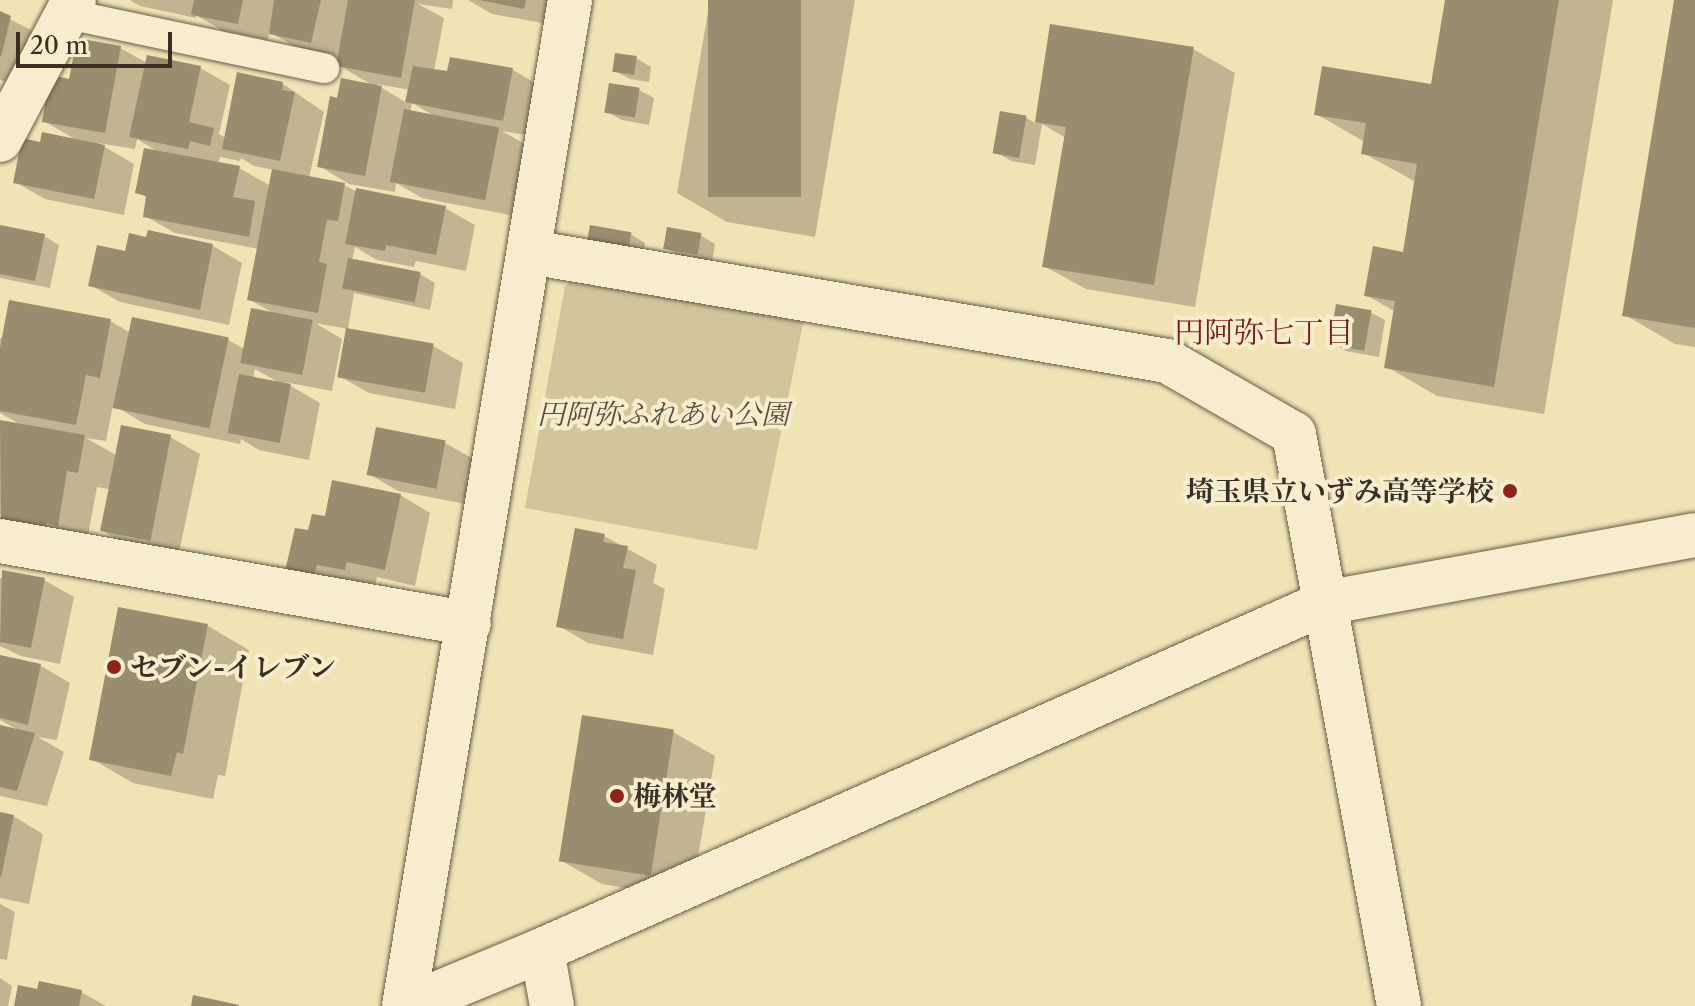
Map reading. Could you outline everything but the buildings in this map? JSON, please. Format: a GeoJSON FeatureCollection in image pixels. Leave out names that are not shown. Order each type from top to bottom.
{"type":"FeatureCollection","features":[{"type":"Feature","properties":{"kind":"street"},"geometry":{"type":"LineString","coordinates":[[405,1006],[570,0]]}},
{"type":"Feature","properties":{"kind":"street"},"geometry":{"type":"LineString","coordinates":[[0,140],[10,98],[70,7]]}},
{"type":"Feature","properties":{"kind":"street"},"geometry":{"type":"LineString","coordinates":[[530,252],[1167,361],[1294,434],[1399,1006]]}},
{"type":"Feature","properties":{"kind":"street"},"geometry":{"type":"LineString","coordinates":[[405,1006],[542,950],[1325,603],[1695,535]]}},
{"type":"Feature","properties":{"kind":"street"},"geometry":{"type":"LineString","coordinates":[[0,541],[469,624]]}},
{"type":"Feature","properties":{"kind":"street"},"geometry":{"type":"LineString","coordinates":[[542,950],[552,1006]]}},
{"type":"Feature","properties":{"kind":"lane"},"geometry":{"type":"LineString","coordinates":[[70,7],[324,68]]}},
{"type":"Feature","properties":{"kind":"green space","name":"円阿弥ふれあい公園"},"geometry":{"type":"Polygon","coordinates":[[[574,278],[804,319],[757,550],[525,508],[565,286],[574,278]]]}},
{"type":"Feature","properties":{"kind":"place","name":"埼玉県立いずみ高等学校"},"geometry":{"type":"Point","coordinates":[1510,491]}},
{"type":"Feature","properties":{"kind":"place","name":"セブン-イレブン"},"geometry":{"type":"Point","coordinates":[114,667]}},
{"type":"Feature","properties":{"kind":"place","name":"梅林堂"},"geometry":{"type":"Point","coordinates":[617,796]}},
{"type":"Feature","properties":{"kind":"district","name":"円阿弥七丁目"},"geometry":{"type":"Point","coordinates":[1264,333]}}]}
